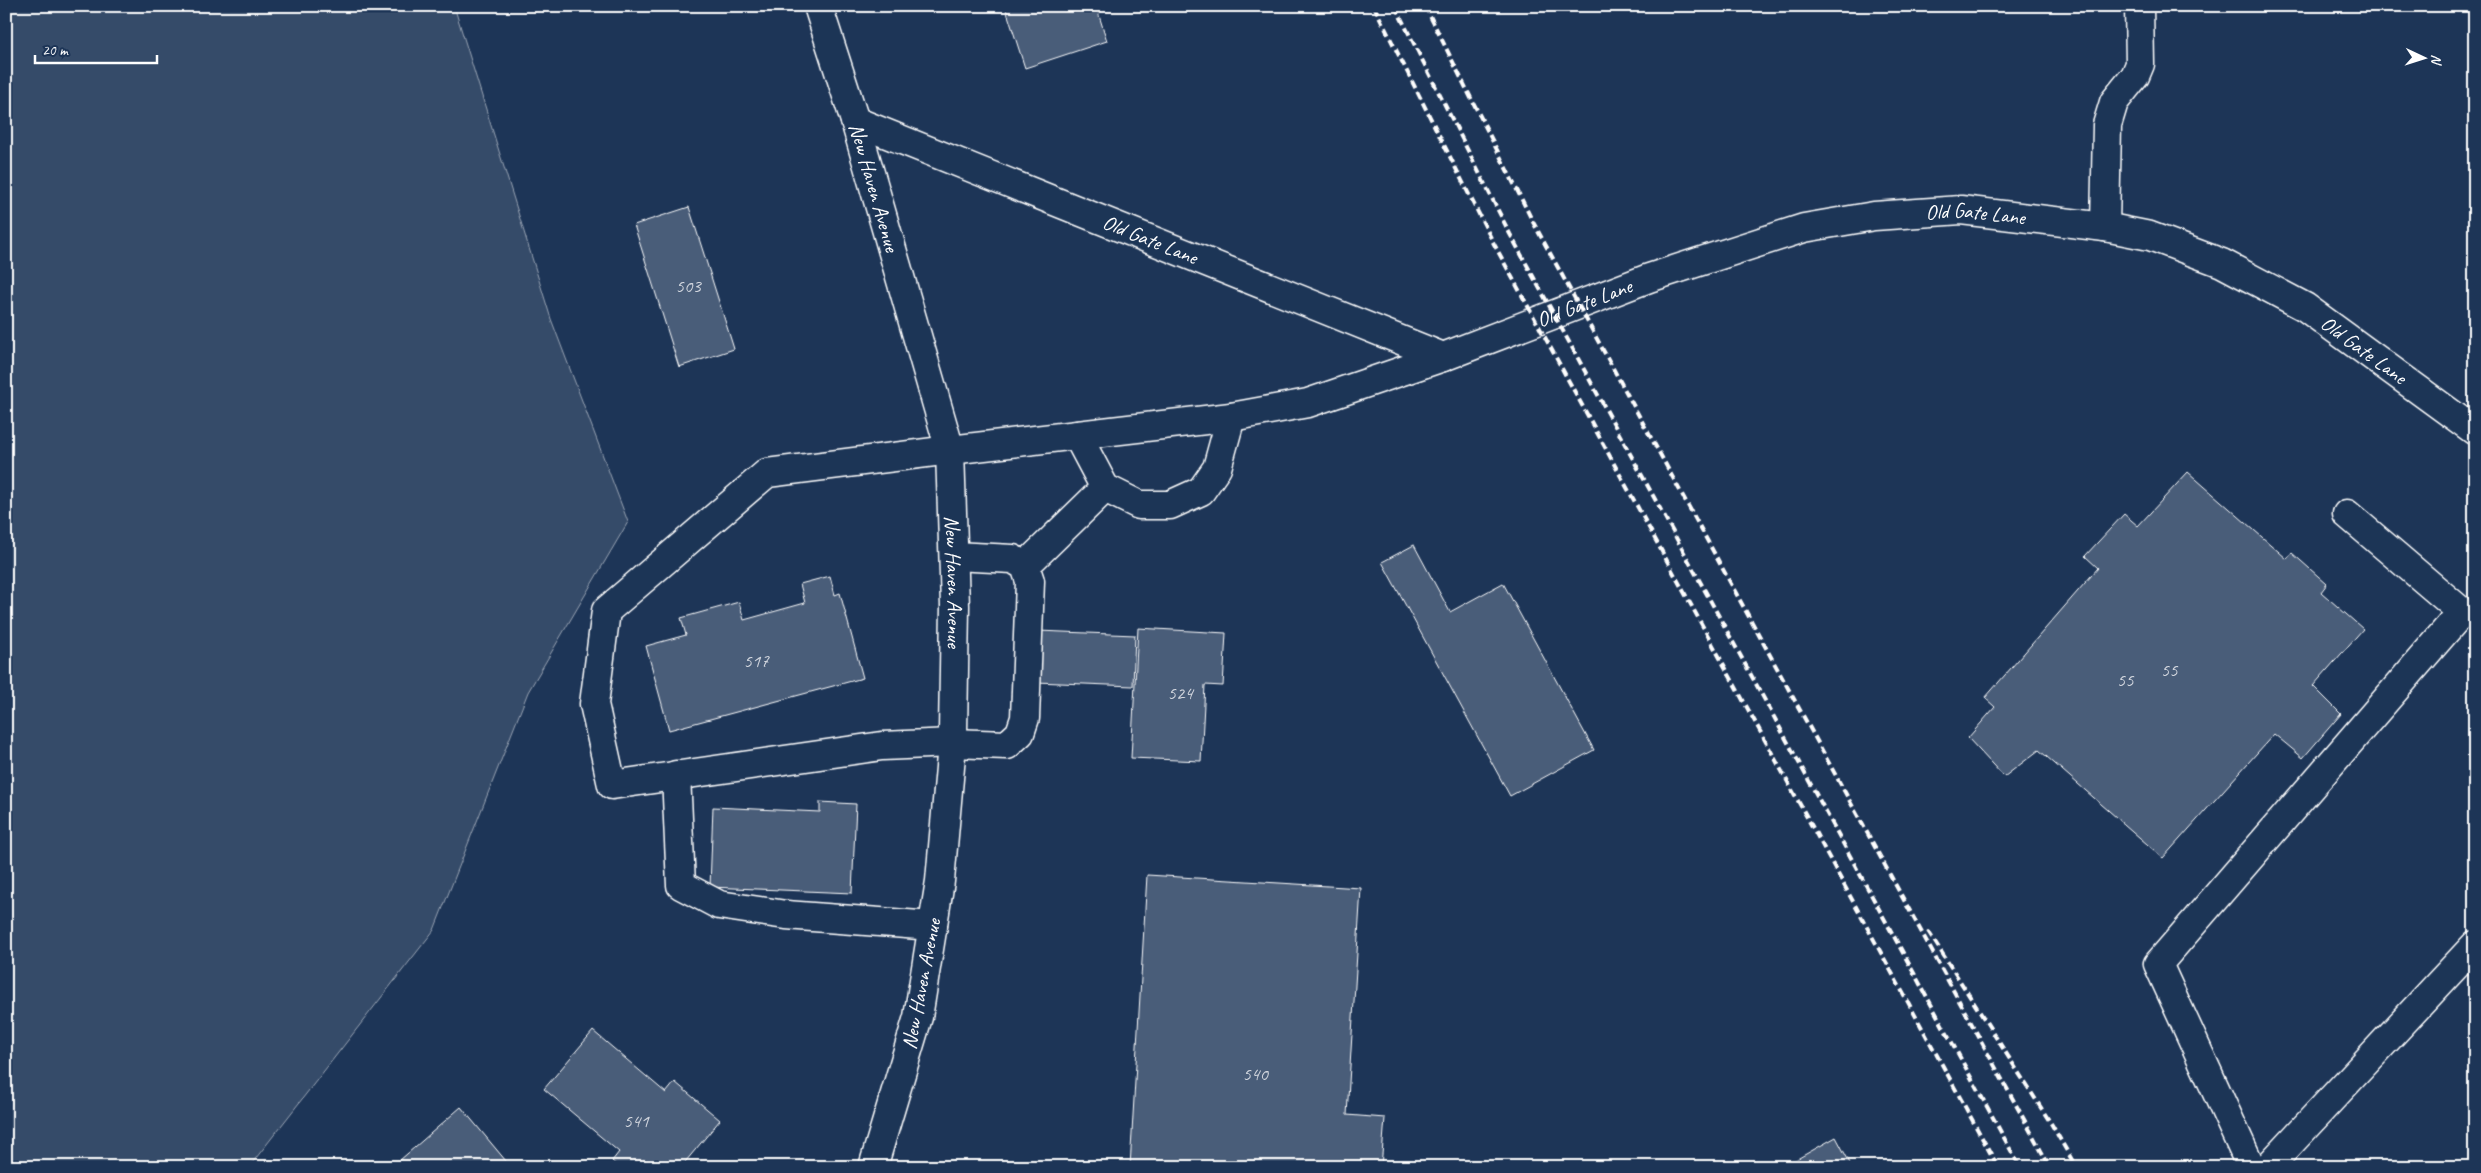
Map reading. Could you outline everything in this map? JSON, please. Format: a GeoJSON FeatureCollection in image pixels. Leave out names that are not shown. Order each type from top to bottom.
{"type":"FeatureCollection","features":[{"type":"Feature","properties":{"kind":"main road","name":"New Haven Avenue"},"geometry":{"type":"LineString","coordinates":[[818,6],[855,121],[950,450],[954,556],[952,744],[940,881],[918,1017],[874,1167]]}},
{"type":"Feature","properties":{"kind":"main road"},"geometry":{"type":"LineString","coordinates":[[2105,227],[2107,125],[2114,102],[2135,76],[2140,64],[2139,6]]}},
{"type":"Feature","properties":{"kind":"main road","name":"Old Gate Lane"},"geometry":{"type":"LineString","coordinates":[[855,121],[1443,357]]}},
{"type":"Feature","properties":{"kind":"main road","name":"Old Gate Lane"},"geometry":{"type":"LineString","coordinates":[[676,775],[612,785],[594,704],[606,611],[767,473],[1232,417],[1308,403],[1443,357],[1649,278],[1804,228],[1874,216],[1961,210],[2105,227],[2150,236],[2222,264],[2305,307],[2475,431]]}},
{"type":"Feature","properties":{"kind":"main road"},"geometry":{"type":"LineString","coordinates":[[1077,435],[1105,488],[1139,505],[1170,505],[1201,491],[1217,468],[1232,417]]}},
{"type":"Feature","properties":{"kind":"main road"},"geometry":{"type":"LineString","coordinates":[[1025,566],[1105,488]]}},
{"type":"Feature","properties":{"kind":"main road"},"geometry":{"type":"LineString","coordinates":[[2252,1167],[2158,964],[2471,611],[2347,514]]}},
{"type":"Feature","properties":{"kind":"main road"},"geometry":{"type":"LineString","coordinates":[[933,926],[786,915],[719,905],[681,885],[676,775],[882,746],[1007,745],[1020,733],[1025,718],[1030,581],[1025,566],[1013,560],[954,556]]}},
{"type":"Feature","properties":{"kind":"main road"},"geometry":{"type":"LineString","coordinates":[[2268,1167],[2475,945]]}},
{"type":"Feature","properties":{"kind":"shaded area"},"geometry":{"type":"Polygon","coordinates":[[[6,6],[454,6],[551,319],[628,522],[528,692],[434,930],[249,1167],[6,1167],[6,6]]]}},
{"type":"Feature","properties":{"kind":"building"},"geometry":{"type":"Polygon","coordinates":[[[1005,6],[1096,6],[1107,41],[1025,68],[1005,6]]]}},
{"type":"Feature","properties":{"kind":"building"},"geometry":{"type":"Polygon","coordinates":[[[689,207],[734,349],[679,367],[634,225],[689,207]]]}},
{"type":"Feature","properties":{"kind":"building"},"geometry":{"type":"Polygon","coordinates":[[[2188,472],[2287,559],[2292,553],[2327,584],[2321,592],[2363,629],[2313,686],[2341,714],[2303,758],[2274,734],[2163,858],[2039,750],[2004,777],[1968,738],[1995,707],[1985,698],[2098,568],[2085,556],[2124,514],[2138,526],[2188,472]]]}},
{"type":"Feature","properties":{"kind":"building"},"geometry":{"type":"Polygon","coordinates":[[[1414,545],[1450,612],[1503,583],[1594,750],[1510,796],[1382,562],[1414,545]]]}},
{"type":"Feature","properties":{"kind":"building"},"geometry":{"type":"Polygon","coordinates":[[[830,576],[835,595],[840,593],[863,678],[669,730],[646,646],[686,635],[681,618],[739,602],[744,620],[805,603],[800,584],[830,576]]]}},
{"type":"Feature","properties":{"kind":"building"},"geometry":{"type":"Polygon","coordinates":[[[1138,628],[1226,633],[1223,686],[1205,685],[1201,761],[1131,758],[1138,628]]]}},
{"type":"Feature","properties":{"kind":"building"},"geometry":{"type":"Polygon","coordinates":[[[1038,631],[1135,635],[1133,686],[1036,682],[1038,631]]]}},
{"type":"Feature","properties":{"kind":"building"},"geometry":{"type":"Polygon","coordinates":[[[820,802],[856,804],[852,893],[710,887],[713,807],[820,812],[820,802]]]}},
{"type":"Feature","properties":{"kind":"building"},"geometry":{"type":"Polygon","coordinates":[[[1147,875],[1361,888],[1347,1115],[1385,1118],[1381,1167],[1130,1167],[1147,875]]]}},
{"type":"Feature","properties":{"kind":"building"},"geometry":{"type":"Polygon","coordinates":[[[593,1031],[666,1093],[675,1082],[720,1120],[681,1167],[619,1167],[612,1161],[619,1152],[544,1089],[593,1031]]]}},
{"type":"Feature","properties":{"kind":"building"},"geometry":{"type":"Polygon","coordinates":[[[461,1107],[511,1167],[392,1167],[461,1107]]]}},
{"type":"Feature","properties":{"kind":"building"},"geometry":{"type":"Polygon","coordinates":[[[1836,1137],[1852,1167],[1783,1167],[1836,1137]]]}},
{"type":"Feature","properties":{"kind":"railway"},"geometry":{"type":"LineString","coordinates":[[1374,6],[1494,244],[1998,1167]]}},
{"type":"Feature","properties":{"kind":"railway"},"geometry":{"type":"LineString","coordinates":[[1395,6],[1510,234],[2020,1167]]}},
{"type":"Feature","properties":{"kind":"railway"},"geometry":{"type":"LineString","coordinates":[[1425,6],[1533,222],[2050,1167]]}},
{"type":"Feature","properties":{"kind":"railway"},"geometry":{"type":"LineString","coordinates":[[1928,931],[2052,1125],[2076,1167]]}}]}
